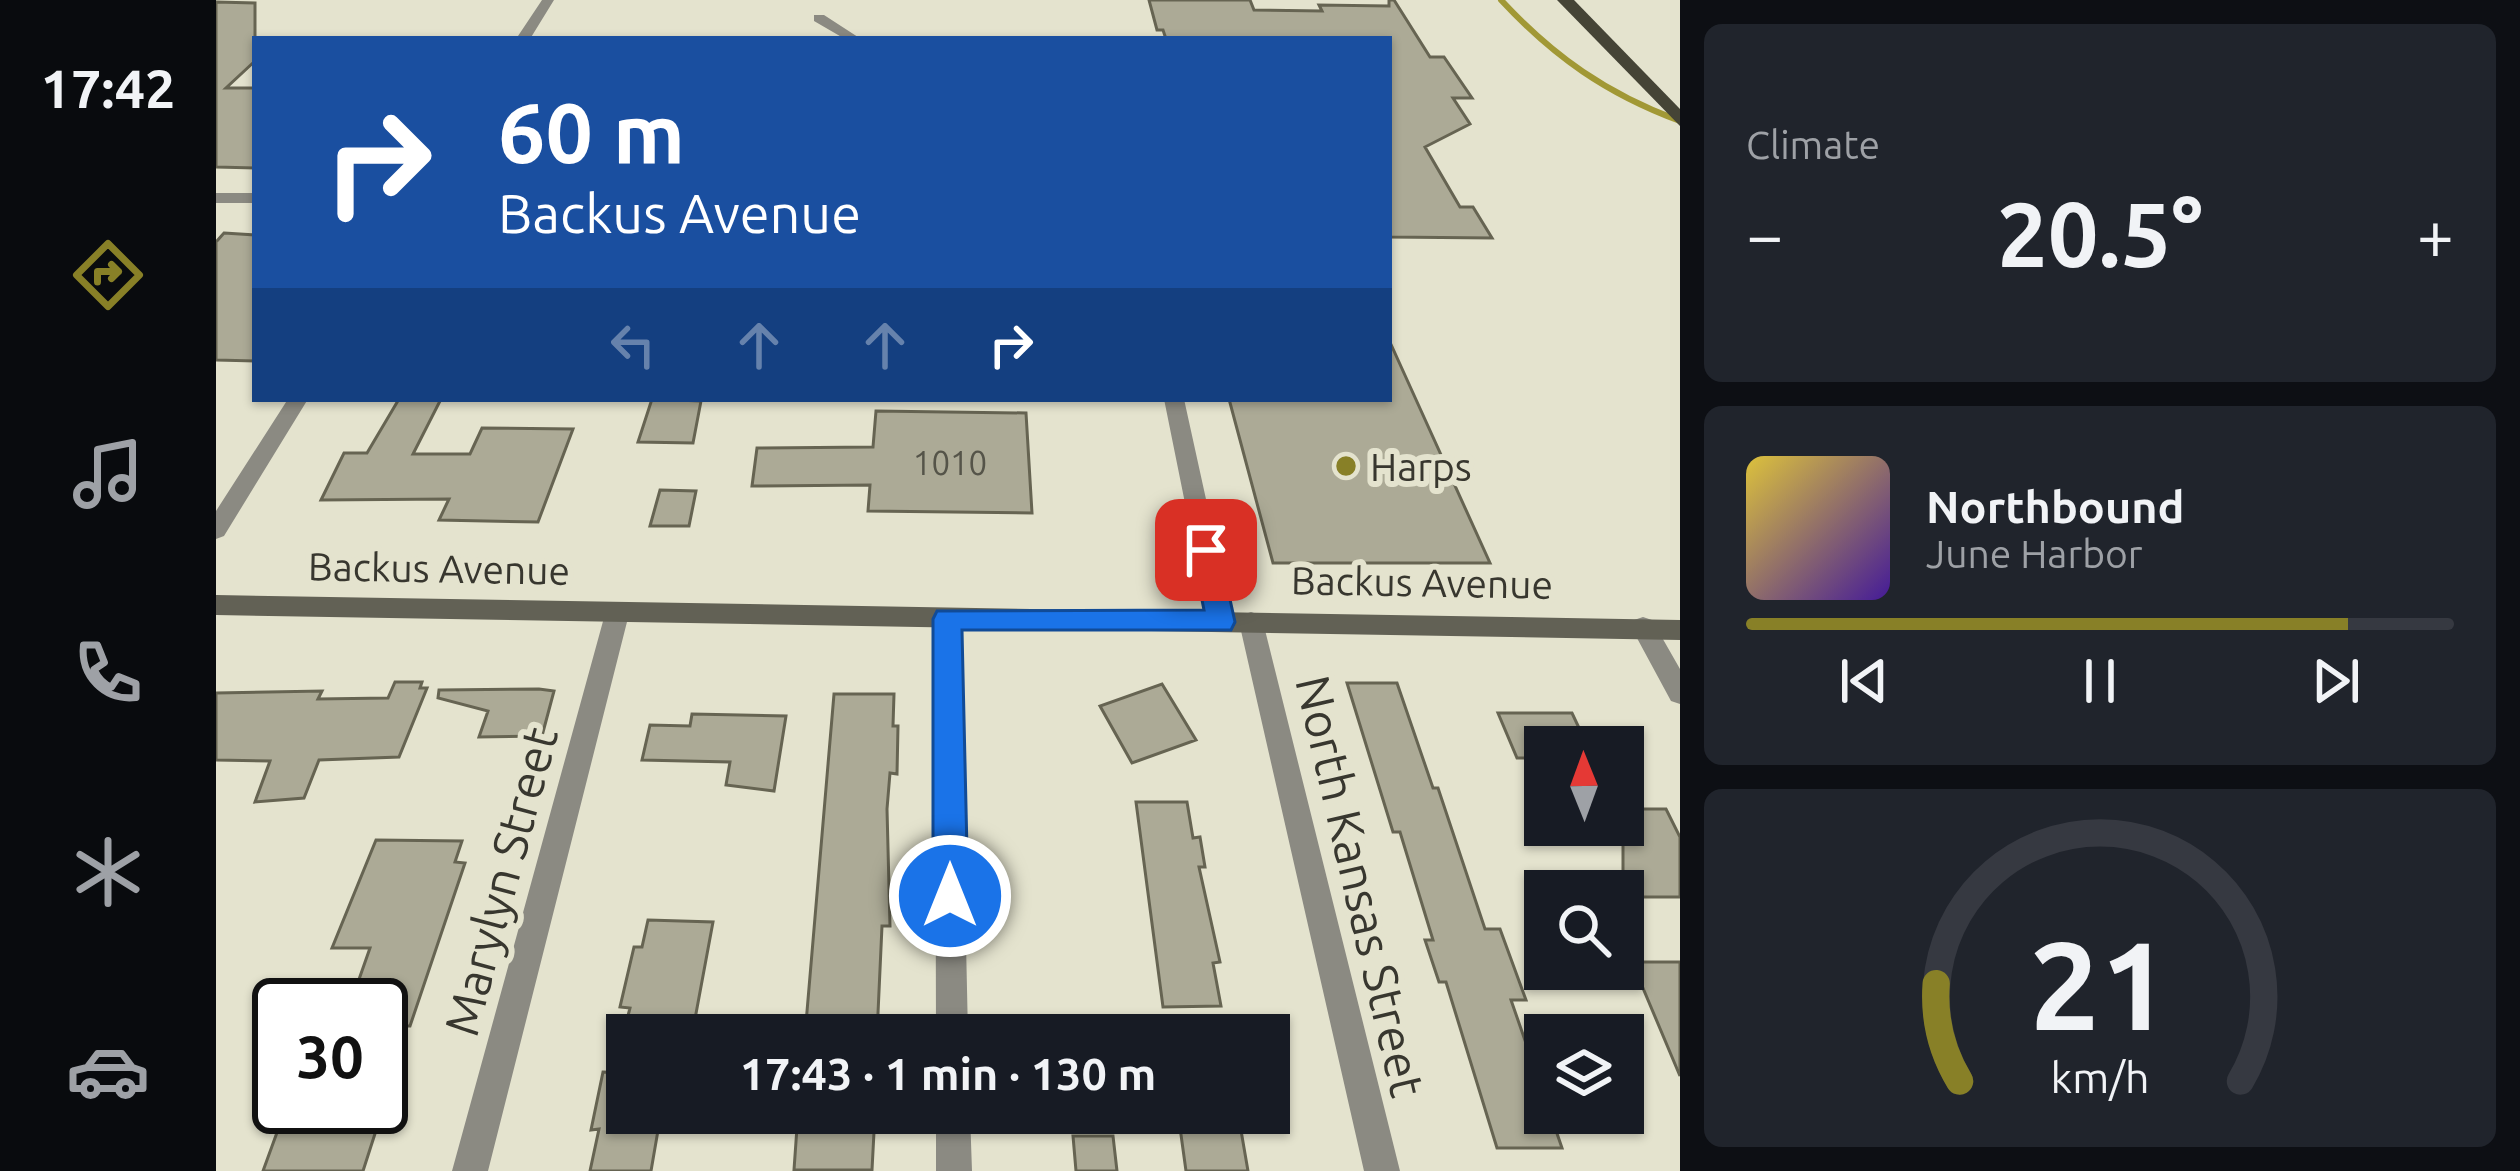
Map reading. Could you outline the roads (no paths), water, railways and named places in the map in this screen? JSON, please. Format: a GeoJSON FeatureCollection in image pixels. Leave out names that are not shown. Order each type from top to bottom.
{"type":"FeatureCollection","features":[{"type":"Feature","properties":{"kind":"main road"},"geometry":{"type":"LineString","coordinates":[[1565,0],[1680,120]]}},
{"type":"Feature","properties":{"kind":"street"},"geometry":{"type":"LineString","coordinates":[[526,36],[548,0]]}},
{"type":"Feature","properties":{"kind":"street"},"geometry":{"type":"LineString","coordinates":[[819,18],[849,36]]}},
{"type":"Feature","properties":{"kind":"street"},"geometry":{"type":"LineString","coordinates":[[216,198],[252,198]]}},
{"type":"Feature","properties":{"kind":"street"},"geometry":{"type":"LineString","coordinates":[[216,530],[296,402]]}},
{"type":"Feature","properties":{"kind":"street","name":"North Kansas Street"},"geometry":{"type":"LineString","coordinates":[[1175,402],[1382,1171]]}},
{"type":"Feature","properties":{"kind":"street","name":"Backus Avenue"},"geometry":{"type":"LineString","coordinates":[[216,605],[1680,630]]}},
{"type":"Feature","properties":{"kind":"street","name":"Marylyn Street"},"geometry":{"type":"LineString","coordinates":[[470,1171],[617,614]]}},
{"type":"Feature","properties":{"kind":"street"},"geometry":{"type":"LineString","coordinates":[[947,619],[952,1014]]}},
{"type":"Feature","properties":{"kind":"street"},"geometry":{"type":"LineString","coordinates":[[1643,627],[1680,693]]}},
{"type":"Feature","properties":{"kind":"street"},"geometry":{"type":"LineString","coordinates":[[953,1134],[954,1171]]}},
{"type":"Feature","properties":{"kind":"waterway"},"geometry":{"type":"LineString","coordinates":[[1501,0],[1583,72],[1680,121]]}},
{"type":"Feature","properties":{"kind":"place","name":"Harps"},"geometry":{"type":"Point","coordinates":[1346,466]}}]}
